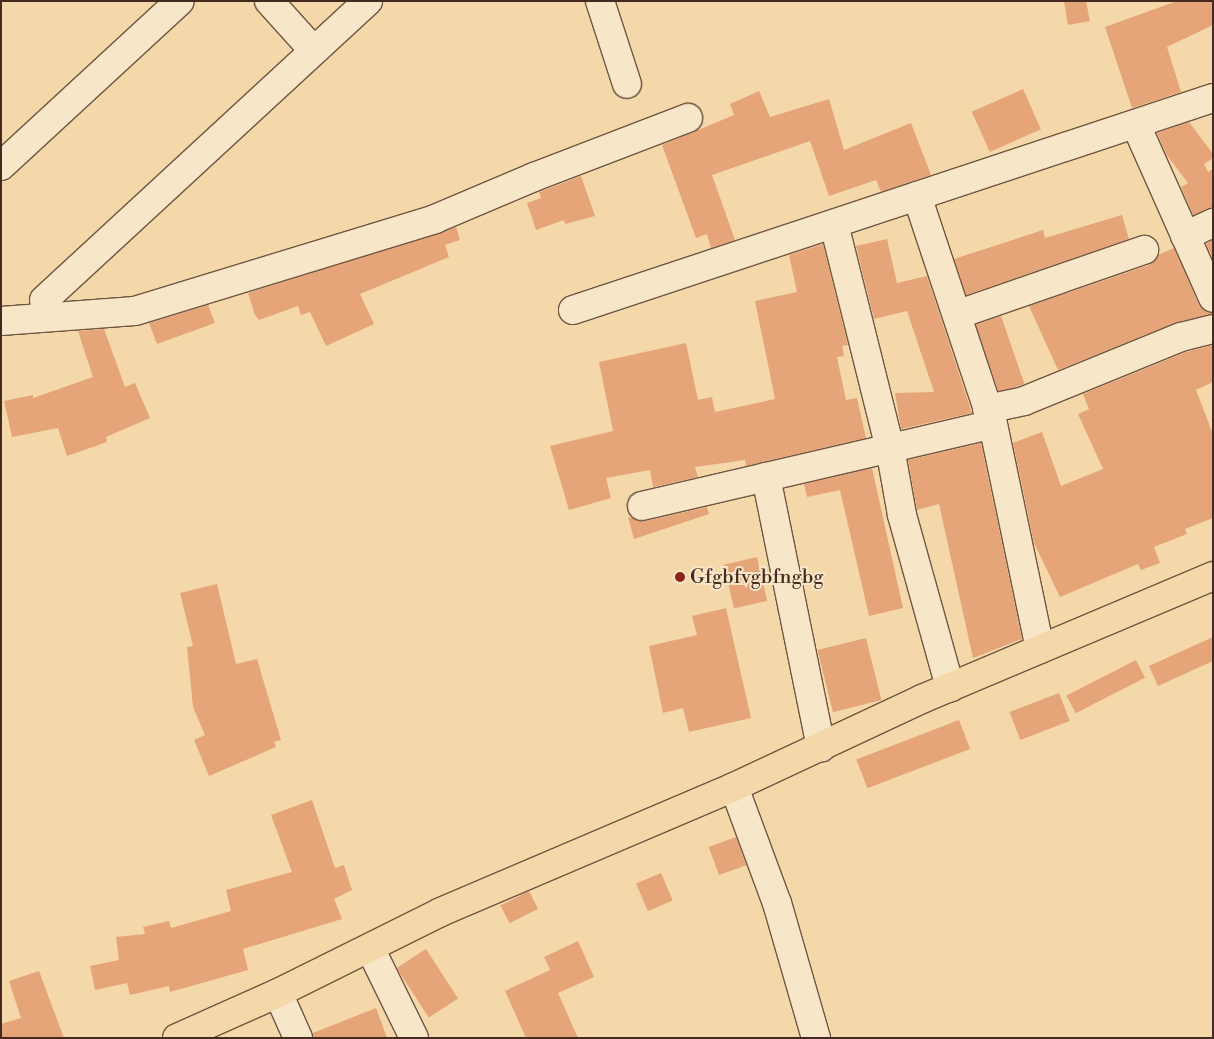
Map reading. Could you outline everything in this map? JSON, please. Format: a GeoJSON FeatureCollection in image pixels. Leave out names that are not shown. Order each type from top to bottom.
{"type":"FeatureCollection","features":[{"type":"Feature","properties":{"kind":"main road"},"geometry":{"type":"LineString","coordinates":[[176,1038],[278,993],[441,912],[734,787],[950,688],[1213,576]]}},
{"type":"Feature","properties":{"kind":"street"},"geometry":{"type":"LineString","coordinates":[[1,166],[180,1]]}},
{"type":"Feature","properties":{"kind":"street"},"geometry":{"type":"LineString","coordinates":[[269,1],[314,51]]}},
{"type":"Feature","properties":{"kind":"street"},"geometry":{"type":"LineString","coordinates":[[44,300],[368,1]]}},
{"type":"Feature","properties":{"kind":"street"},"geometry":{"type":"LineString","coordinates":[[600,1],[627,84]]}},
{"type":"Feature","properties":{"kind":"street"},"geometry":{"type":"LineString","coordinates":[[573,310],[1213,98]]}},
{"type":"Feature","properties":{"kind":"street"},"geometry":{"type":"LineString","coordinates":[[1,322],[135,311],[435,219],[688,118]]}},
{"type":"Feature","properties":{"kind":"street"},"geometry":{"type":"LineString","coordinates":[[1136,125],[1213,298]]}},
{"type":"Feature","properties":{"kind":"street"},"geometry":{"type":"LineString","coordinates":[[917,196],[959,314],[990,417],[1040,649]]}},
{"type":"Feature","properties":{"kind":"street"},"geometry":{"type":"LineString","coordinates":[[1185,236],[1213,223]]}},
{"type":"Feature","properties":{"kind":"street"},"geometry":{"type":"LineString","coordinates":[[834,224],[890,448],[902,515],[950,688]]}},
{"type":"Feature","properties":{"kind":"street"},"geometry":{"type":"LineString","coordinates":[[959,314],[1144,250]]}},
{"type":"Feature","properties":{"kind":"street"},"geometry":{"type":"LineString","coordinates":[[642,506],[890,448],[990,417],[1024,400],[1180,336],[1213,328]]}},
{"type":"Feature","properties":{"kind":"street"},"geometry":{"type":"LineString","coordinates":[[766,477],[821,747]]}},
{"type":"Feature","properties":{"kind":"street"},"geometry":{"type":"LineString","coordinates":[[734,787],[778,903],[816,1038]]}},
{"type":"Feature","properties":{"kind":"street"},"geometry":{"type":"LineString","coordinates":[[370,948],[414,1038]]}},
{"type":"Feature","properties":{"kind":"street"},"geometry":{"type":"LineString","coordinates":[[278,993],[298,1038]]}},
{"type":"Feature","properties":{"kind":"building"},"geometry":{"type":"Polygon","coordinates":[[[1064,1],[1086,1],[1090,21],[1068,25],[1064,1]]]}},
{"type":"Feature","properties":{"kind":"building"},"geometry":{"type":"Polygon","coordinates":[[[1177,1],[1213,1],[1213,25],[1167,47],[1181,92],[1132,108],[1105,27],[1177,1]]]}},
{"type":"Feature","properties":{"kind":"building"},"geometry":{"type":"Polygon","coordinates":[[[1023,89],[1041,129],[990,152],[972,112],[1023,89]]]}},
{"type":"Feature","properties":{"kind":"building"},"geometry":{"type":"Polygon","coordinates":[[[759,91],[770,117],[829,99],[844,150],[911,123],[931,175],[881,192],[876,180],[829,196],[810,141],[712,175],[735,240],[711,248],[707,234],[696,238],[662,145],[734,115],[730,104],[759,91]]]}},
{"type":"Feature","properties":{"kind":"building"},"geometry":{"type":"Polygon","coordinates":[[[1189,122],[1213,154],[1213,158],[1204,164],[1208,172],[1213,169],[1213,208],[1193,215],[1181,187],[1188,183],[1166,154],[1157,133],[1189,122]]]}},
{"type":"Feature","properties":{"kind":"building"},"geometry":{"type":"Polygon","coordinates":[[[581,176],[595,216],[565,224],[564,220],[536,230],[527,203],[541,198],[539,192],[581,176]]]}},
{"type":"Feature","properties":{"kind":"building"},"geometry":{"type":"Polygon","coordinates":[[[1122,215],[1129,239],[966,295],[954,259],[1043,230],[1045,238],[1122,215]]]}},
{"type":"Feature","properties":{"kind":"building"},"geometry":{"type":"Polygon","coordinates":[[[456,227],[460,240],[445,245],[449,257],[360,294],[374,324],[326,346],[310,312],[301,315],[298,306],[259,320],[255,315],[248,293],[456,227]]]}},
{"type":"Feature","properties":{"kind":"building"},"geometry":{"type":"Polygon","coordinates":[[[887,239],[897,283],[927,276],[972,413],[901,429],[895,393],[934,392],[907,311],[874,319],[856,246],[887,239]]]}},
{"type":"Feature","properties":{"kind":"building"},"geometry":{"type":"Polygon","coordinates":[[[1213,240],[1213,259],[1206,244],[1213,240]]]}},
{"type":"Feature","properties":{"kind":"building"},"geometry":{"type":"Polygon","coordinates":[[[823,244],[848,345],[842,346],[844,356],[837,357],[846,400],[857,398],[866,438],[746,466],[745,460],[695,467],[698,477],[653,487],[650,470],[606,478],[611,498],[569,510],[550,446],[613,431],[599,362],[686,343],[698,400],[712,397],[715,412],[775,399],[755,301],[797,292],[789,255],[823,244]]]}},
{"type":"Feature","properties":{"kind":"building"},"geometry":{"type":"Polygon","coordinates":[[[1174,248],[1199,305],[1213,314],[1175,323],[1058,370],[1029,306],[1149,265],[1158,255],[1174,248]]]}},
{"type":"Feature","properties":{"kind":"building"},"geometry":{"type":"Polygon","coordinates":[[[208,305],[215,323],[157,344],[149,323],[208,305]]]}},
{"type":"Feature","properties":{"kind":"building"},"geometry":{"type":"Polygon","coordinates":[[[1001,316],[1024,384],[999,393],[975,325],[1001,316]]]}},
{"type":"Feature","properties":{"kind":"building"},"geometry":{"type":"Polygon","coordinates":[[[104,329],[125,387],[135,383],[150,418],[106,437],[107,442],[67,456],[58,428],[12,437],[4,401],[33,395],[33,398],[93,377],[78,331],[104,329]]]}},
{"type":"Feature","properties":{"kind":"building"},"geometry":{"type":"Polygon","coordinates":[[[1213,345],[1213,382],[1196,390],[1213,434],[1213,518],[1185,529],[1187,534],[1154,547],[1160,563],[1141,570],[1138,564],[1060,597],[1034,543],[1013,443],[1042,432],[1061,486],[1103,469],[1078,414],[1089,409],[1083,394],[1186,352],[1213,345]]]}},
{"type":"Feature","properties":{"kind":"building"},"geometry":{"type":"Polygon","coordinates":[[[981,443],[1022,639],[973,658],[939,504],[917,510],[908,460],[981,443]]]}},
{"type":"Feature","properties":{"kind":"building"},"geometry":{"type":"Polygon","coordinates":[[[872,468],[903,608],[869,616],[840,490],[807,497],[804,484],[872,468]]]}},
{"type":"Feature","properties":{"kind":"building"},"geometry":{"type":"Polygon","coordinates":[[[707,507],[709,514],[634,539],[628,517],[646,521],[707,507]]]}},
{"type":"Feature","properties":{"kind":"building"},"geometry":{"type":"Polygon","coordinates":[[[757,557],[767,601],[734,608],[724,565],[757,557]]]}},
{"type":"Feature","properties":{"kind":"building"},"geometry":{"type":"Polygon","coordinates":[[[217,584],[236,664],[257,659],[281,740],[274,742],[276,747],[209,776],[194,740],[205,735],[193,707],[187,647],[193,646],[180,593],[217,584]]]}},
{"type":"Feature","properties":{"kind":"building"},"geometry":{"type":"Polygon","coordinates":[[[726,608],[751,718],[689,732],[683,708],[663,713],[649,646],[697,635],[692,616],[726,608]]]}},
{"type":"Feature","properties":{"kind":"building"},"geometry":{"type":"Polygon","coordinates":[[[1213,637],[1213,661],[1158,686],[1149,666],[1213,637]]]}},
{"type":"Feature","properties":{"kind":"building"},"geometry":{"type":"Polygon","coordinates":[[[866,638],[881,700],[833,712],[817,650],[866,638]]]}},
{"type":"Feature","properties":{"kind":"building"},"geometry":{"type":"Polygon","coordinates":[[[1136,660],[1145,678],[1076,713],[1067,695],[1136,660]]]}},
{"type":"Feature","properties":{"kind":"building"},"geometry":{"type":"Polygon","coordinates":[[[1059,693],[1070,721],[1020,740],[1010,712],[1059,693]]]}},
{"type":"Feature","properties":{"kind":"building"},"geometry":{"type":"Polygon","coordinates":[[[959,720],[970,749],[867,788],[856,759],[959,720]]]}},
{"type":"Feature","properties":{"kind":"building"},"geometry":{"type":"Polygon","coordinates":[[[312,800],[335,868],[344,865],[352,890],[334,899],[342,919],[243,949],[248,970],[170,992],[169,986],[130,995],[127,983],[95,990],[90,966],[119,960],[116,937],[145,934],[143,927],[169,921],[171,928],[231,911],[226,890],[292,872],[271,815],[312,800]]]}},
{"type":"Feature","properties":{"kind":"building"},"geometry":{"type":"Polygon","coordinates":[[[736,837],[746,865],[719,875],[709,847],[736,837]]]}},
{"type":"Feature","properties":{"kind":"building"},"geometry":{"type":"Polygon","coordinates":[[[661,873],[673,901],[648,911],[636,884],[661,873]]]}},
{"type":"Feature","properties":{"kind":"building"},"geometry":{"type":"Polygon","coordinates":[[[529,891],[538,909],[510,923],[500,906],[529,891]]]}},
{"type":"Feature","properties":{"kind":"building"},"geometry":{"type":"Polygon","coordinates":[[[578,941],[594,977],[558,993],[578,1038],[526,1038],[505,991],[550,970],[544,957],[578,941]]]}},
{"type":"Feature","properties":{"kind":"building"},"geometry":{"type":"Polygon","coordinates":[[[426,949],[458,998],[429,1018],[397,968],[426,949]]]}},
{"type":"Feature","properties":{"kind":"building"},"geometry":{"type":"Polygon","coordinates":[[[39,971],[64,1038],[1,1038],[1,1024],[21,1018],[9,981],[39,971]]]}},
{"type":"Feature","properties":{"kind":"building"},"geometry":{"type":"Polygon","coordinates":[[[376,1008],[387,1038],[313,1038],[313,1033],[376,1008]]]}},
{"type":"Feature","properties":{"kind":"place","name":"Gfgbfvgbfngbg"},"geometry":{"type":"Point","coordinates":[680,577]}}]}
